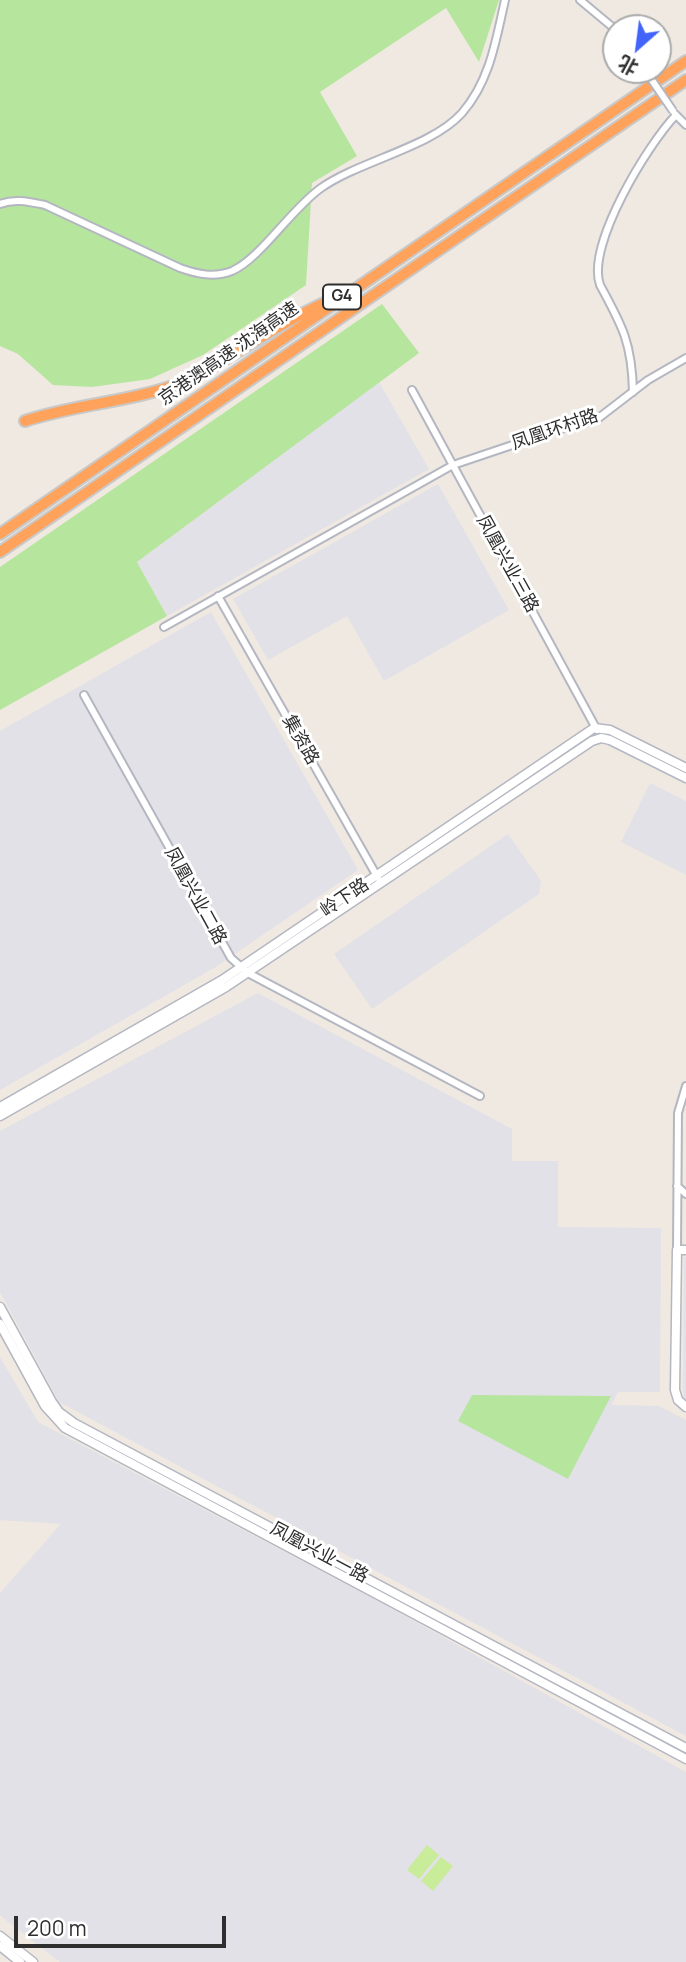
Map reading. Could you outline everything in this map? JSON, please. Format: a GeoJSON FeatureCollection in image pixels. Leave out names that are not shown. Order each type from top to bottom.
{"type":"FeatureCollection","features":[{"type":"Feature","properties":{"kind":"highway","name":"京港澳高速 沈海高速"},"geometry":{"type":"LineString","coordinates":[[0,534],[686,61]]}},
{"type":"Feature","properties":{"kind":"highway","name":"京港澳高速 沈海高速"},"geometry":{"type":"LineString","coordinates":[[0,552],[686,80]]}},
{"type":"Feature","properties":{"kind":"highway"},"geometry":{"type":"LineString","coordinates":[[25,421],[84,405],[151,393],[184,382],[204,373],[294,317],[357,287]]}},
{"type":"Feature","properties":{"kind":"street"},"geometry":{"type":"LineString","coordinates":[[0,204],[26,201],[45,205],[198,274],[213,275],[230,271],[246,263],[302,203],[323,186],[425,138],[460,116],[486,75],[505,0]]}},
{"type":"Feature","properties":{"kind":"street"},"geometry":{"type":"LineString","coordinates":[[580,0],[602,18]]}},
{"type":"Feature","properties":{"kind":"street"},"geometry":{"type":"LineString","coordinates":[[655,84],[674,113],[686,125]]}},
{"type":"Feature","properties":{"kind":"street"},"geometry":{"type":"LineString","coordinates":[[633,392],[629,345],[600,285],[597,263],[608,228],[624,195],[674,113]]}},
{"type":"Feature","properties":{"kind":"street","name":"凤凰环村路"},"geometry":{"type":"LineString","coordinates":[[164,627],[453,465],[557,430],[596,420],[686,358]]}},
{"type":"Feature","properties":{"kind":"street","name":"凤凰兴业三路"},"geometry":{"type":"LineString","coordinates":[[412,390],[601,738]]}},
{"type":"Feature","properties":{"kind":"street","name":"集资路"},"geometry":{"type":"LineString","coordinates":[[218,596],[379,879]]}},
{"type":"Feature","properties":{"kind":"street","name":"凤凰兴业二路"},"geometry":{"type":"LineString","coordinates":[[84,695],[226,953],[245,970],[480,1096]]}},
{"type":"Feature","properties":{"kind":"street"},"geometry":{"type":"LineString","coordinates":[[597,728],[613,731],[686,768]]}},
{"type":"Feature","properties":{"kind":"street","name":"岭下路"},"geometry":{"type":"LineString","coordinates":[[0,1116],[245,970],[597,728]]}},
{"type":"Feature","properties":{"kind":"street"},"geometry":{"type":"LineString","coordinates":[[601,738],[686,778]]}},
{"type":"Feature","properties":{"kind":"street","name":"岭下路"},"geometry":{"type":"LineString","coordinates":[[379,879],[589,742],[601,738]]}},
{"type":"Feature","properties":{"kind":"street","name":"岭下路"},"geometry":{"type":"LineString","coordinates":[[0,1107],[245,970]]}},
{"type":"Feature","properties":{"kind":"street"},"geometry":{"type":"LineString","coordinates":[[686,1086],[678,1112],[677,1186],[681,1250],[675,1390],[678,1400],[686,1407]]}},
{"type":"Feature","properties":{"kind":"street"},"geometry":{"type":"LineString","coordinates":[[677,1186],[686,1186]]}},
{"type":"Feature","properties":{"kind":"street"},"geometry":{"type":"LineString","coordinates":[[677,1186],[686,1194]]}},
{"type":"Feature","properties":{"kind":"street","name":"凤凰兴业一路"},"geometry":{"type":"LineString","coordinates":[[0,1307],[52,1402],[74,1423],[686,1748]]}},
{"type":"Feature","properties":{"kind":"street","name":"凤凰兴业一路"},"geometry":{"type":"LineString","coordinates":[[0,1324],[45,1406],[65,1428],[686,1759]]}},
{"type":"Feature","properties":{"kind":"street"},"geometry":{"type":"LineString","coordinates":[[0,1936],[33,1962]]}},
{"type":"Feature","properties":{"kind":"street"},"geometry":{"type":"LineString","coordinates":[[0,1946],[20,1962]]}},
{"type":"Feature","properties":{"kind":"shaded area"},"geometry":{"type":"Polygon","coordinates":[[[379,382],[429,469],[167,616],[137,562],[379,382]]]}},
{"type":"Feature","properties":{"kind":"shaded area"},"geometry":{"type":"Polygon","coordinates":[[[438,484],[509,610],[384,681],[347,616],[268,660],[233,599],[438,484]]]}},
{"type":"Feature","properties":{"kind":"shaded area"},"geometry":{"type":"Polygon","coordinates":[[[211,612],[358,870],[214,968],[0,1090],[0,731],[211,612]]]}},
{"type":"Feature","properties":{"kind":"shaded area"},"geometry":{"type":"Polygon","coordinates":[[[650,783],[686,801],[686,875],[621,842],[650,783]]]}},
{"type":"Feature","properties":{"kind":"shaded area"},"geometry":{"type":"Polygon","coordinates":[[[508,834],[541,881],[539,894],[372,1009],[334,954],[508,834]]]}},
{"type":"Feature","properties":{"kind":"shaded area"},"geometry":{"type":"Polygon","coordinates":[[[258,993],[512,1129],[512,1161],[558,1161],[558,1227],[661,1228],[660,1392],[618,1392],[611,1405],[659,1406],[686,1420],[686,1736],[59,1402],[0,1292],[0,1131],[258,993]]]}},
{"type":"Feature","properties":{"kind":"shaded area"},"geometry":{"type":"Polygon","coordinates":[[[686,1257],[686,1402],[683,1401],[686,1257]]]}},
{"type":"Feature","properties":{"kind":"shaded area"},"geometry":{"type":"Polygon","coordinates":[[[0,1357],[38,1422],[378,1601],[686,1772],[686,1962],[60,1962],[0,1915],[0,1593],[61,1524],[0,1520],[0,1357]]]}},
{"type":"Feature","properties":{"kind":"green space"},"geometry":{"type":"Polygon","coordinates":[[[0,0],[499,0],[479,62],[446,8],[320,92],[357,156],[312,183],[306,285],[203,355],[150,379],[92,387],[53,385],[18,354],[0,346],[0,0]]]}},
{"type":"Feature","properties":{"kind":"green space"},"geometry":{"type":"Polygon","coordinates":[[[382,304],[419,353],[137,562],[167,616],[0,710],[0,567],[382,304]]]}},
{"type":"Feature","properties":{"kind":"green space"},"geometry":{"type":"Polygon","coordinates":[[[472,1395],[611,1396],[568,1479],[458,1421],[472,1395]]]}},
{"type":"Feature","properties":{"kind":"green space"},"geometry":{"type":"Polygon","coordinates":[[[427,1845],[439,1855],[419,1879],[407,1870],[427,1845]]]}},
{"type":"Feature","properties":{"kind":"green space"},"geometry":{"type":"Polygon","coordinates":[[[441,1857],[453,1866],[433,1891],[421,1881],[441,1857]]]}}]}
